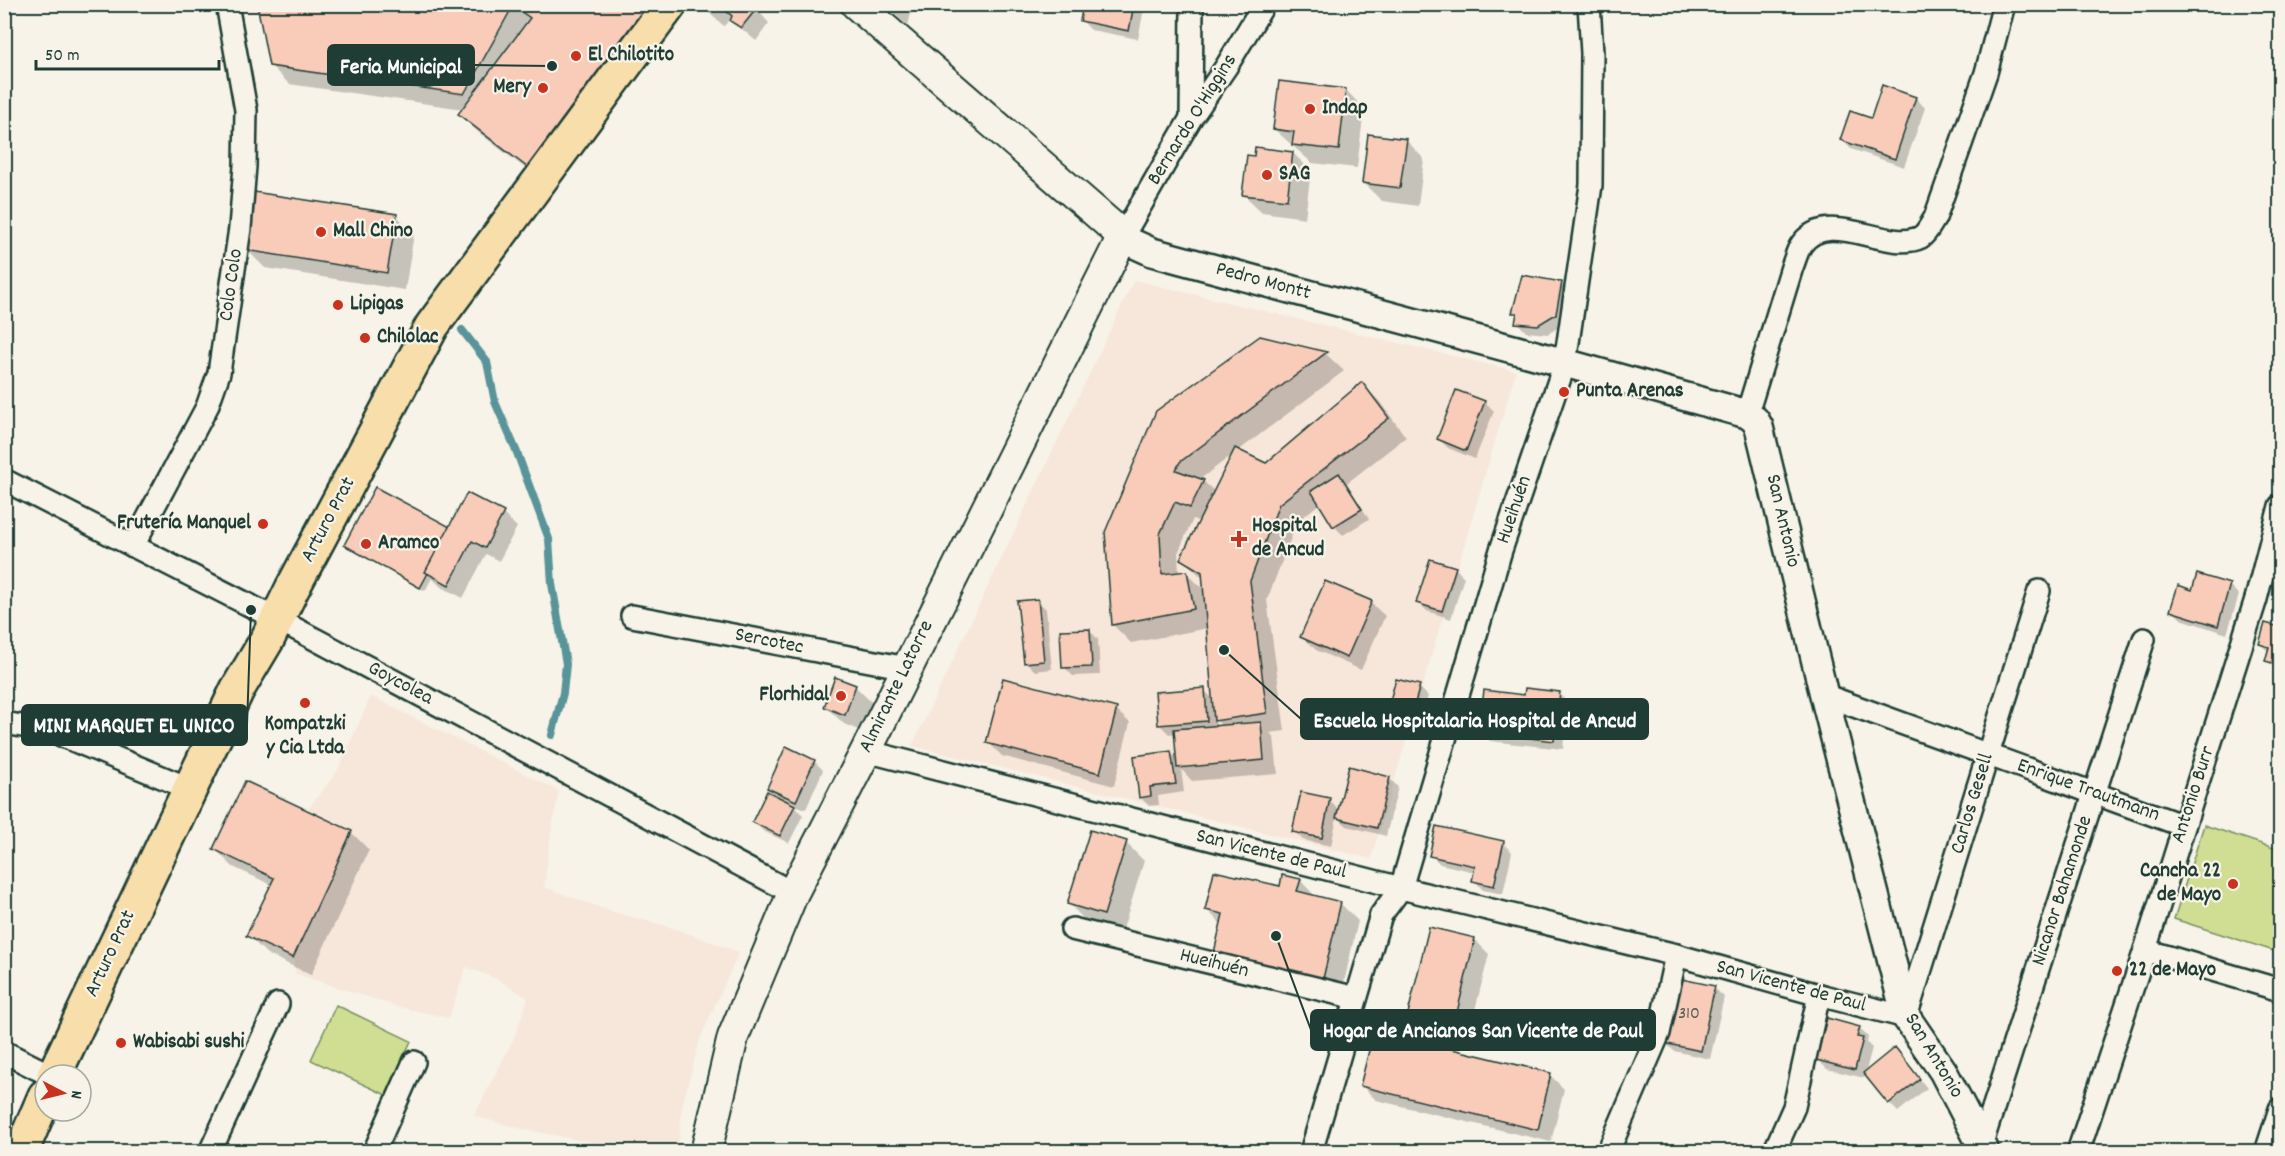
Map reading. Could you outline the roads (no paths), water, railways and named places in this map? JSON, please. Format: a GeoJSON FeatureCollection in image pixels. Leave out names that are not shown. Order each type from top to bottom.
{"type":"FeatureCollection","features":[{"type":"Feature","properties":{"kind":"main road","name":"Arturo Prat"},"geometry":{"type":"LineString","coordinates":[[58,1063],[237,690],[432,326],[670,4]]}},
{"type":"Feature","properties":{"kind":"main road","name":"Pedro Montt"},"geometry":{"type":"LineString","coordinates":[[856,4],[1123,236]]}},
{"type":"Feature","properties":{"kind":"main road","name":"Almirante Latorre"},"geometry":{"type":"LineString","coordinates":[[706,1152],[733,1037],[792,893],[866,751],[1123,236]]}},
{"type":"Feature","properties":{"kind":"main road"},"geometry":{"type":"LineString","coordinates":[[21,1152],[33,1123]]}},
{"type":"Feature","properties":{"kind":"street","name":"Colo Colo"},"geometry":{"type":"LineString","coordinates":[[133,546],[207,407],[219,373],[240,228],[245,166],[246,110],[227,4]]}},
{"type":"Feature","properties":{"kind":"street"},"geometry":{"type":"LineString","coordinates":[[1191,118],[1192,4]]}},
{"type":"Feature","properties":{"kind":"street","name":"Bernardo O'Higgins"},"geometry":{"type":"LineString","coordinates":[[1123,236],[1191,118],[1226,67],[1264,4]]}},
{"type":"Feature","properties":{"kind":"street","name":"Hueihuén"},"geometry":{"type":"LineString","coordinates":[[1311,1152],[1381,915],[1401,888],[1501,550],[1565,363],[1591,184],[1592,53],[1589,4]]}},
{"type":"Feature","properties":{"kind":"street"},"geometry":{"type":"LineString","coordinates":[[1747,414],[1792,267],[1801,245],[1820,230],[1835,229],[1905,239],[1921,237],[1929,229],[1935,218],[1986,73],[2004,4]]}},
{"type":"Feature","properties":{"kind":"street","name":"Pedro Montt"},"geometry":{"type":"LineString","coordinates":[[1123,236],[1130,242],[1152,252],[1747,414]]}},
{"type":"Feature","properties":{"kind":"street","name":"San Antonio"},"geometry":{"type":"LineString","coordinates":[[1747,414],[1755,420],[1759,427],[1906,1017],[1943,1071],[1983,1147]]}},
{"type":"Feature","properties":{"kind":"street","name":"Goycolea"},"geometry":{"type":"LineString","coordinates":[[4,480],[276,621],[294,628],[792,893]]}},
{"type":"Feature","properties":{"kind":"street","name":"Antonio Burr"},"geometry":{"type":"LineString","coordinates":[[2078,1152],[2145,950],[2256,599],[2280,506]]}},
{"type":"Feature","properties":{"kind":"street","name":"Carlos Gesell"},"geometry":{"type":"LineString","coordinates":[[1906,1017],[2039,591]]}},
{"type":"Feature","properties":{"kind":"street","name":"Sercotec"},"geometry":{"type":"LineString","coordinates":[[632,616],[907,668]]}},
{"type":"Feature","properties":{"kind":"street","name":"Nicanor Bahamonde"},"geometry":{"type":"LineString","coordinates":[[1983,1147],[2144,639]]}},
{"type":"Feature","properties":{"kind":"street","name":"Enrique Trautmann"},"geometry":{"type":"LineString","coordinates":[[1824,695],[2184,826]]}},
{"type":"Feature","properties":{"kind":"street"},"geometry":{"type":"LineString","coordinates":[[4,723],[51,731],[189,788]]}},
{"type":"Feature","properties":{"kind":"street","name":"San Vicente de Paul"},"geometry":{"type":"LineString","coordinates":[[866,751],[1401,888],[1676,955],[1906,1017]]}},
{"type":"Feature","properties":{"kind":"street","name":"Hueihuén"},"geometry":{"type":"LineString","coordinates":[[1072,929],[1356,998]]}},
{"type":"Feature","properties":{"kind":"street"},"geometry":{"type":"LineString","coordinates":[[2145,950],[2280,990]]}},
{"type":"Feature","properties":{"kind":"street"},"geometry":{"type":"LineString","coordinates":[[1608,1152],[1659,1033],[1676,955]]}},
{"type":"Feature","properties":{"kind":"street"},"geometry":{"type":"LineString","coordinates":[[1774,1152],[1794,1107],[1819,995]]}},
{"type":"Feature","properties":{"kind":"street"},"geometry":{"type":"LineString","coordinates":[[210,1152],[278,1004]]}},
{"type":"Feature","properties":{"kind":"street"},"geometry":{"type":"LineString","coordinates":[[4,1052],[33,1066]]}},
{"type":"Feature","properties":{"kind":"street"},"geometry":{"type":"LineString","coordinates":[[374,1152],[414,1062]]}},
{"type":"Feature","properties":{"kind":"street"},"geometry":{"type":"LineString","coordinates":[[2266,1152],[2280,1109]]}},
{"type":"Feature","properties":{"kind":"waterway"},"geometry":{"type":"LineString","coordinates":[[462,330],[487,362],[495,402],[516,450],[549,539],[552,584],[566,664],[563,693],[552,735]]}},
{"type":"Feature","properties":{"kind":"place","name":"El Chilotito"},"geometry":{"type":"Point","coordinates":[576,56]}},
{"type":"Feature","properties":{"kind":"place","name":"Feria Municipal"},"geometry":{"type":"Point","coordinates":[552,66]}},
{"type":"Feature","properties":{"kind":"place","name":"Mery"},"geometry":{"type":"Point","coordinates":[543,88]}},
{"type":"Feature","properties":{"kind":"place","name":"Indap"},"geometry":{"type":"Point","coordinates":[1310,109]}},
{"type":"Feature","properties":{"kind":"place","name":"SAG"},"geometry":{"type":"Point","coordinates":[1267,175]}},
{"type":"Feature","properties":{"kind":"place","name":"Mall Chino"},"geometry":{"type":"Point","coordinates":[321,232]}},
{"type":"Feature","properties":{"kind":"place","name":"Lipigas"},"geometry":{"type":"Point","coordinates":[338,305]}},
{"type":"Feature","properties":{"kind":"place","name":"Chilolac"},"geometry":{"type":"Point","coordinates":[365,338]}},
{"type":"Feature","properties":{"kind":"place","name":"Punta Arenas"},"geometry":{"type":"Point","coordinates":[1564,392]}},
{"type":"Feature","properties":{"kind":"place","name":"Frutería Manquel"},"geometry":{"type":"Point","coordinates":[263,524]}},
{"type":"Feature","properties":{"kind":"place","name":"Hospital de Ancud"},"geometry":{"type":"Point","coordinates":[1239,539]}},
{"type":"Feature","properties":{"kind":"place","name":"Aramco"},"geometry":{"type":"Point","coordinates":[366,544]}},
{"type":"Feature","properties":{"kind":"place","name":"MINI MARQUET EL UNICO"},"geometry":{"type":"Point","coordinates":[251,610]}},
{"type":"Feature","properties":{"kind":"place","name":"Escuela Hospitalaria Hospital de Ancud"},"geometry":{"type":"Point","coordinates":[1224,650]}},
{"type":"Feature","properties":{"kind":"place","name":"Florhidal"},"geometry":{"type":"Point","coordinates":[841,696]}},
{"type":"Feature","properties":{"kind":"place","name":"Kompatzki y Cia Ltda"},"geometry":{"type":"Point","coordinates":[305,703]}},
{"type":"Feature","properties":{"kind":"place","name":"Cancha 22 de Mayo"},"geometry":{"type":"Point","coordinates":[2233,884]}},
{"type":"Feature","properties":{"kind":"place","name":"Hogar de Ancianos San Vicente de Paul"},"geometry":{"type":"Point","coordinates":[1276,936]}},
{"type":"Feature","properties":{"kind":"place","name":"22 de Mayo"},"geometry":{"type":"Point","coordinates":[2117,971]}},
{"type":"Feature","properties":{"kind":"place","name":"Wabisabi sushi"},"geometry":{"type":"Point","coordinates":[121,1043]}}]}
